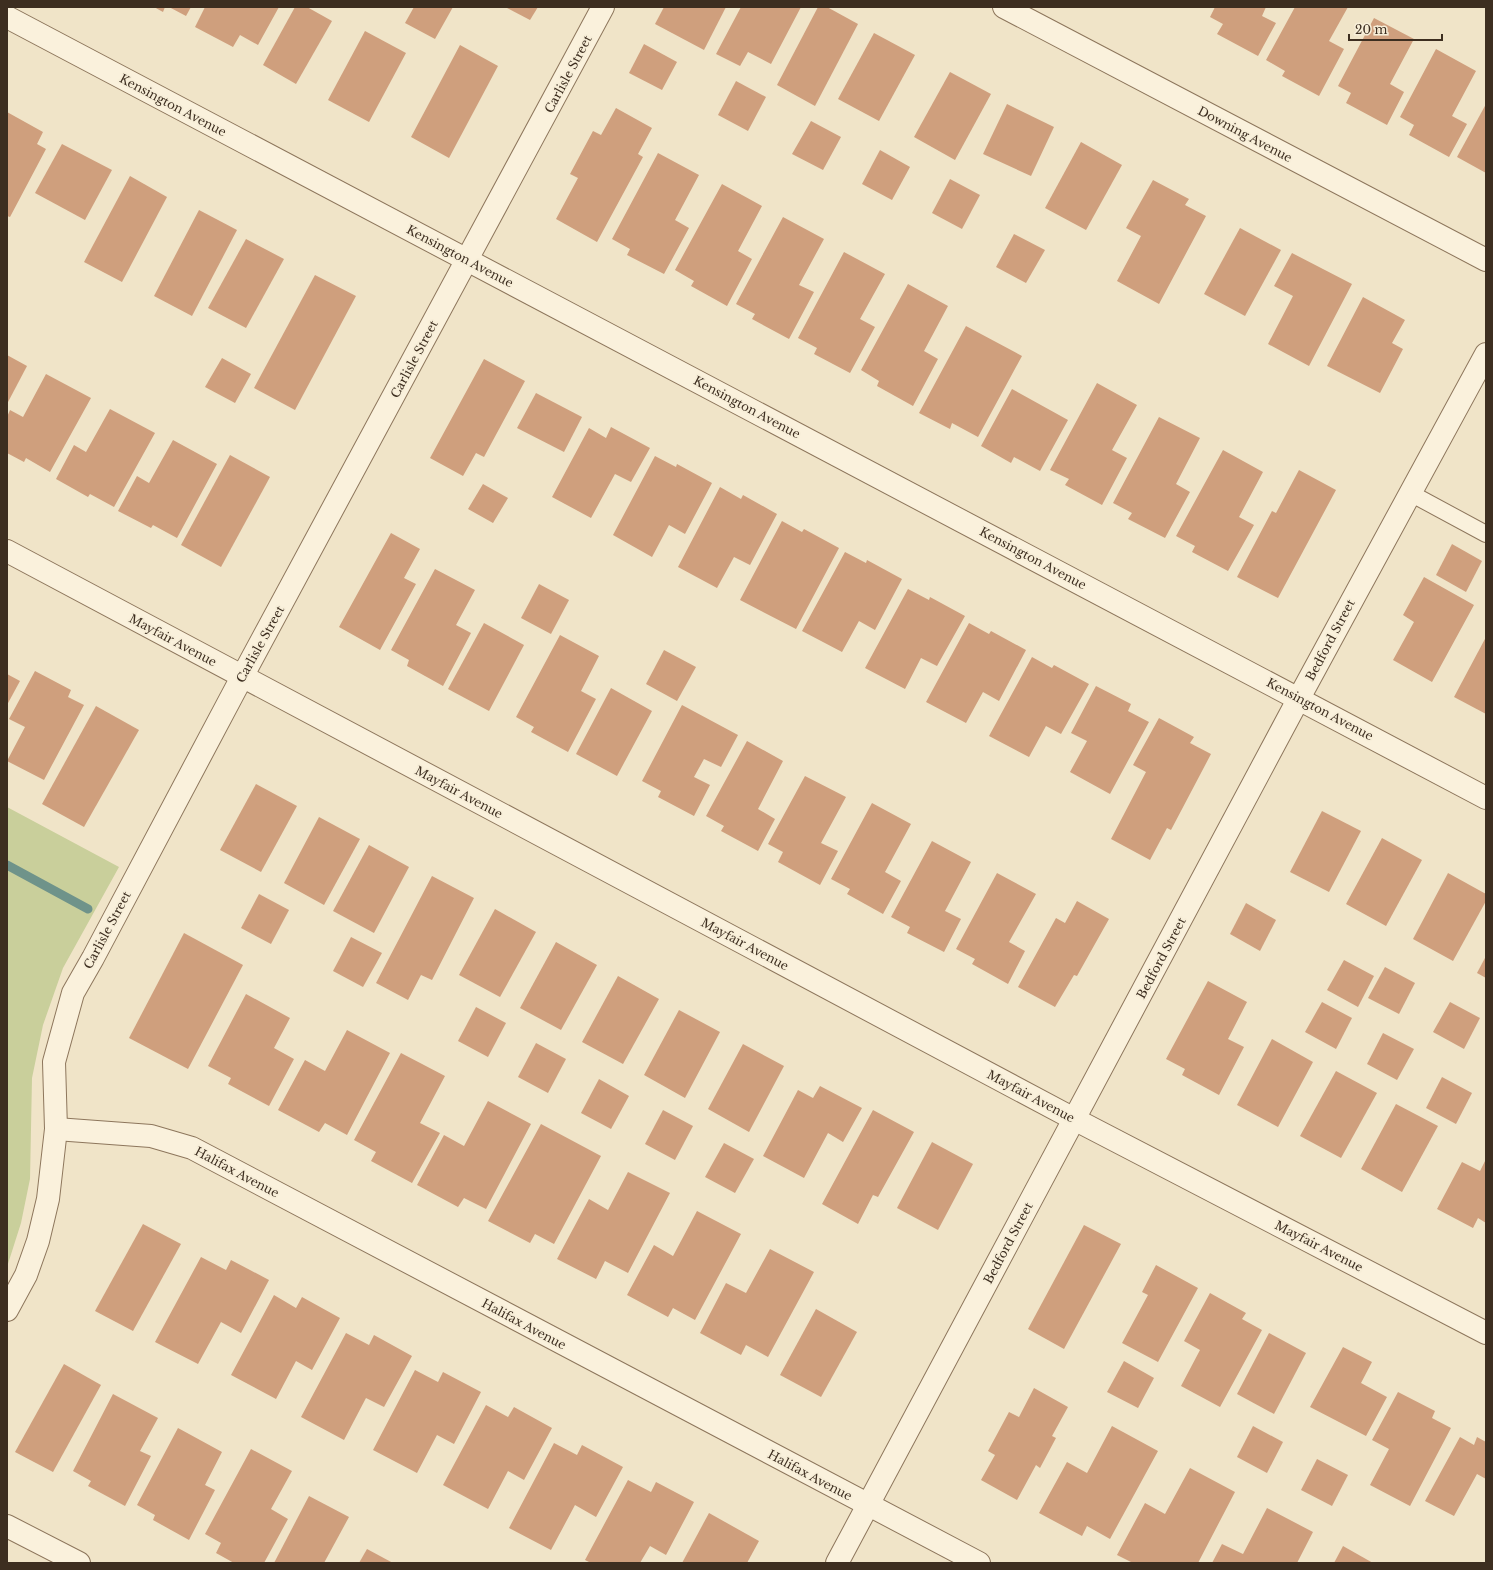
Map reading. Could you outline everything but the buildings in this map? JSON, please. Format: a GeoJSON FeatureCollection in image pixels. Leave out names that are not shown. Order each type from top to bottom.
{"type":"FeatureCollection","features":[{"type":"Feature","properties":{"kind":"street","name":"Carlisle Street"},"geometry":{"type":"LineString","coordinates":[[7,1310],[26,1275],[38,1241],[48,1199],[56,1129],[54,1062],[73,993],[97,951],[242,677],[603,7]]}},
{"type":"Feature","properties":{"kind":"street","name":"Downing Avenue"},"geometry":{"type":"LineString","coordinates":[[1004,7],[1486,260]]}},
{"type":"Feature","properties":{"kind":"street","name":"Kensington Avenue"},"geometry":{"type":"LineString","coordinates":[[7,17],[1486,798]]}},
{"type":"Feature","properties":{"kind":"street","name":"Bedford Street"},"geometry":{"type":"LineString","coordinates":[[837,1563],[1299,698],[1486,354]]}},
{"type":"Feature","properties":{"kind":"street","name":"Mayfair Avenue"},"geometry":{"type":"LineString","coordinates":[[7,551],[1074,1119],[1486,1333]]}},
{"type":"Feature","properties":{"kind":"street","name":"Halifax Avenue"},"geometry":{"type":"LineString","coordinates":[[56,1129],[151,1136],[192,1148],[868,1506],[979,1563]]}},
{"type":"Feature","properties":{"kind":"street"},"geometry":{"type":"LineString","coordinates":[[7,1526],[79,1563]]}},
{"type":"Feature","properties":{"kind":"lane"},"geometry":{"type":"LineString","coordinates":[[1410,493],[1486,534]]}},
{"type":"Feature","properties":{"kind":"green space"},"geometry":{"type":"Polygon","coordinates":[[[7,807],[119,867],[63,968],[43,1025],[32,1078],[30,1179],[21,1223],[7,1267],[7,807]]]}},
{"type":"Feature","properties":{"kind":"waterway"},"geometry":{"type":"LineString","coordinates":[[7,865],[88,909]]}}]}
